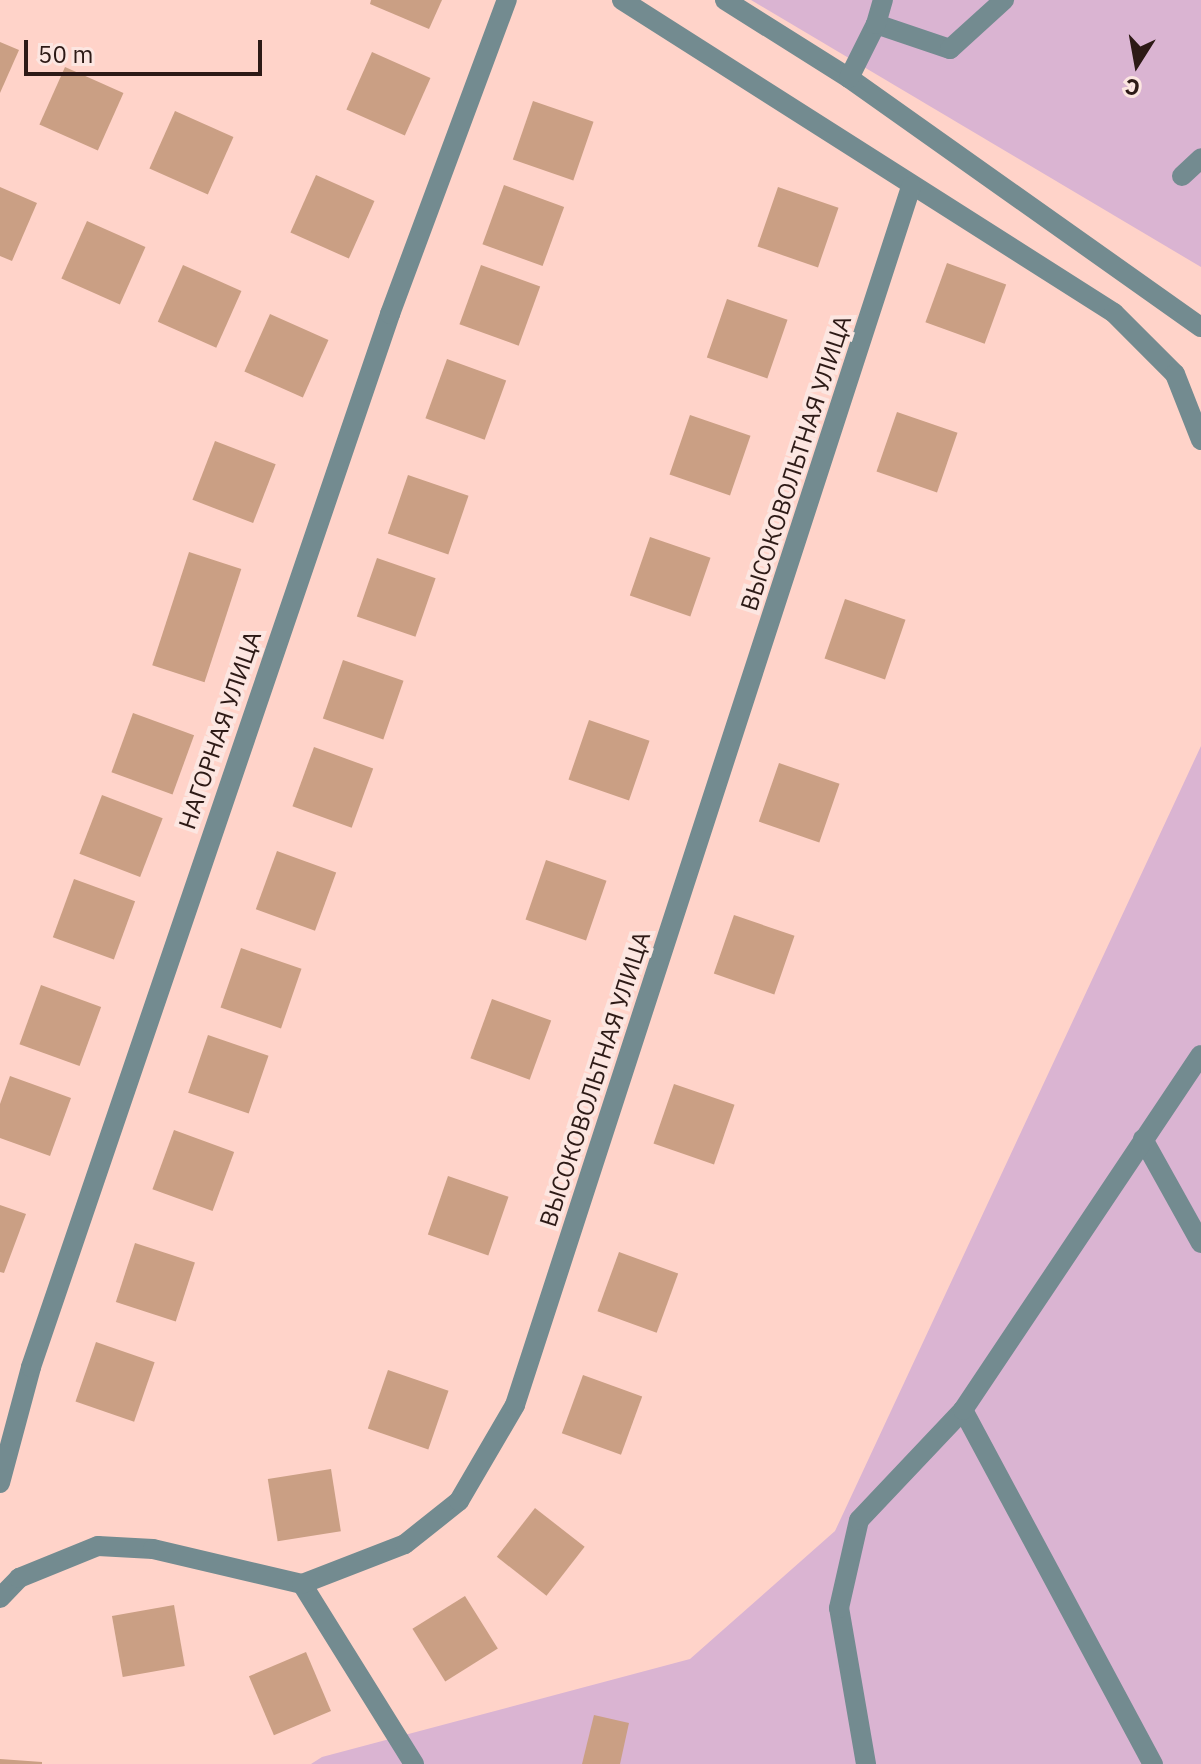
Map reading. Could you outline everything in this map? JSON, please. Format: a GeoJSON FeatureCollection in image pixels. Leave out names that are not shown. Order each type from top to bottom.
{"type":"FeatureCollection","features":[{"type":"Feature","properties":{"kind":"street","name":"НАГОРНАЯ УЛИЦА"},"geometry":{"type":"LineString","coordinates":[[0,1483],[36,1352],[385,329],[507,0]]}},
{"type":"Feature","properties":{"kind":"street"},"geometry":{"type":"LineString","coordinates":[[622,0],[784,101],[911,187],[1114,313],[1175,374],[1201,440]]}},
{"type":"Feature","properties":{"kind":"street"},"geometry":{"type":"LineString","coordinates":[[725,0],[849,78],[1201,327]]}},
{"type":"Feature","properties":{"kind":"street"},"geometry":{"type":"LineString","coordinates":[[849,78],[876,24],[883,0]]}},
{"type":"Feature","properties":{"kind":"street"},"geometry":{"type":"LineString","coordinates":[[876,24],[950,49],[1004,0]]}},
{"type":"Feature","properties":{"kind":"street"},"geometry":{"type":"LineString","coordinates":[[1182,176],[1201,158]]}},
{"type":"Feature","properties":{"kind":"street","name":"ВЫСОКОВОЛЬТНАЯ УЛИЦА"},"geometry":{"type":"LineString","coordinates":[[302,1584],[405,1544],[459,1501],[515,1405],[911,187]]}},
{"type":"Feature","properties":{"kind":"street"},"geometry":{"type":"LineString","coordinates":[[866,1764],[839,1608],[859,1520],[963,1410],[1201,1055]]}},
{"type":"Feature","properties":{"kind":"street"},"geometry":{"type":"LineString","coordinates":[[1143,1139],[1201,1243]]}},
{"type":"Feature","properties":{"kind":"street"},"geometry":{"type":"LineString","coordinates":[[963,1410],[1024,1518],[1153,1764]]}},
{"type":"Feature","properties":{"kind":"street"},"geometry":{"type":"LineString","coordinates":[[0,1598],[19,1578],[98,1546],[153,1549],[302,1584],[414,1764]]}},
{"type":"Feature","properties":{"kind":"shaded area"},"geometry":{"type":"Polygon","coordinates":[[[751,0],[1201,0],[1201,267],[751,0]]]}},
{"type":"Feature","properties":{"kind":"shaded area"},"geometry":{"type":"Polygon","coordinates":[[[1201,746],[1201,1764],[311,1764],[322,1757],[690,1659],[835,1531],[1201,746]]]}},
{"type":"Feature","properties":{"kind":"building"},"geometry":{"type":"Polygon","coordinates":[[[371,0],[442,0],[429,29],[370,4],[371,0]]]}},
{"type":"Feature","properties":{"kind":"building"},"geometry":{"type":"Polygon","coordinates":[[[0,42],[19,50],[0,93],[0,42]]]}},
{"type":"Feature","properties":{"kind":"building"},"geometry":{"type":"Polygon","coordinates":[[[372,52],[430,78],[405,136],[346,110],[372,52]]]}},
{"type":"Feature","properties":{"kind":"building"},"geometry":{"type":"Polygon","coordinates":[[[65,67],[123,93],[98,151],[39,125],[65,67]]]}},
{"type":"Feature","properties":{"kind":"building"},"geometry":{"type":"Polygon","coordinates":[[[533,101],[594,122],[573,180],[513,160],[533,101]]]}},
{"type":"Feature","properties":{"kind":"building"},"geometry":{"type":"Polygon","coordinates":[[[175,111],[233,137],[208,195],[149,169],[175,111]]]}},
{"type":"Feature","properties":{"kind":"building"},"geometry":{"type":"Polygon","coordinates":[[[316,175],[374,201],[349,259],[290,233],[316,175]]]}},
{"type":"Feature","properties":{"kind":"building"},"geometry":{"type":"Polygon","coordinates":[[[504,185],[564,207],[543,266],[482,244],[504,185]]]}},
{"type":"Feature","properties":{"kind":"building"},"geometry":{"type":"Polygon","coordinates":[[[0,187],[37,203],[12,261],[0,256],[0,187]]]}},
{"type":"Feature","properties":{"kind":"building"},"geometry":{"type":"Polygon","coordinates":[[[778,187],[839,208],[818,267],[757,247],[778,187]]]}},
{"type":"Feature","properties":{"kind":"building"},"geometry":{"type":"Polygon","coordinates":[[[87,221],[145,247],[120,305],[61,279],[87,221]]]}},
{"type":"Feature","properties":{"kind":"building"},"geometry":{"type":"Polygon","coordinates":[[[947,263],[1006,285],[985,344],[925,322],[947,263]]]}},
{"type":"Feature","properties":{"kind":"building"},"geometry":{"type":"Polygon","coordinates":[[[183,265],[241,291],[216,348],[158,322],[183,265]]]}},
{"type":"Feature","properties":{"kind":"building"},"geometry":{"type":"Polygon","coordinates":[[[481,265],[540,287],[519,346],[459,324],[481,265]]]}},
{"type":"Feature","properties":{"kind":"building"},"geometry":{"type":"Polygon","coordinates":[[[727,299],[788,320],[767,378],[707,358],[727,299]]]}},
{"type":"Feature","properties":{"kind":"building"},"geometry":{"type":"Polygon","coordinates":[[[270,314],[328,340],[303,398],[244,372],[270,314]]]}},
{"type":"Feature","properties":{"kind":"building"},"geometry":{"type":"Polygon","coordinates":[[[447,359],[506,381],[485,440],[425,418],[447,359]]]}},
{"type":"Feature","properties":{"kind":"building"},"geometry":{"type":"Polygon","coordinates":[[[897,412],[958,433],[937,492],[876,472],[897,412]]]}},
{"type":"Feature","properties":{"kind":"building"},"geometry":{"type":"Polygon","coordinates":[[[690,415],[751,436],[730,495],[669,475],[690,415]]]}},
{"type":"Feature","properties":{"kind":"building"},"geometry":{"type":"Polygon","coordinates":[[[215,441],[276,464],[253,523],[192,500],[215,441]]]}},
{"type":"Feature","properties":{"kind":"building"},"geometry":{"type":"Polygon","coordinates":[[[408,475],[469,496],[448,554],[388,534],[408,475]]]}},
{"type":"Feature","properties":{"kind":"building"},"geometry":{"type":"Polygon","coordinates":[[[650,537],[711,558],[690,616],[630,596],[650,537]]]}},
{"type":"Feature","properties":{"kind":"building"},"geometry":{"type":"Polygon","coordinates":[[[189,552],[241,569],[205,682],[152,665],[189,552]]]}},
{"type":"Feature","properties":{"kind":"building"},"geometry":{"type":"Polygon","coordinates":[[[377,558],[436,578],[415,637],[357,617],[377,558]]]}},
{"type":"Feature","properties":{"kind":"building"},"geometry":{"type":"Polygon","coordinates":[[[845,599],[906,620],[885,679],[824,659],[845,599]]]}},
{"type":"Feature","properties":{"kind":"building"},"geometry":{"type":"Polygon","coordinates":[[[343,660],[404,681],[383,739],[323,719],[343,660]]]}},
{"type":"Feature","properties":{"kind":"building"},"geometry":{"type":"Polygon","coordinates":[[[133,713],[194,735],[173,794],[111,772],[133,713]]]}},
{"type":"Feature","properties":{"kind":"building"},"geometry":{"type":"Polygon","coordinates":[[[589,720],[650,741],[629,800],[568,780],[589,720]]]}},
{"type":"Feature","properties":{"kind":"building"},"geometry":{"type":"Polygon","coordinates":[[[314,747],[373,769],[352,828],[292,806],[314,747]]]}},
{"type":"Feature","properties":{"kind":"building"},"geometry":{"type":"Polygon","coordinates":[[[779,763],[840,784],[819,842],[759,822],[779,763]]]}},
{"type":"Feature","properties":{"kind":"building"},"geometry":{"type":"Polygon","coordinates":[[[102,795],[163,818],[140,877],[79,854],[102,795]]]}},
{"type":"Feature","properties":{"kind":"building"},"geometry":{"type":"Polygon","coordinates":[[[277,851],[336,873],[315,931],[256,909],[277,851]]]}},
{"type":"Feature","properties":{"kind":"building"},"geometry":{"type":"Polygon","coordinates":[[[546,860],[607,881],[586,940],[525,920],[546,860]]]}},
{"type":"Feature","properties":{"kind":"building"},"geometry":{"type":"Polygon","coordinates":[[[74,879],[135,901],[114,959],[53,937],[74,879]]]}},
{"type":"Feature","properties":{"kind":"building"},"geometry":{"type":"Polygon","coordinates":[[[734,915],[795,936],[774,994],[714,974],[734,915]]]}},
{"type":"Feature","properties":{"kind":"building"},"geometry":{"type":"Polygon","coordinates":[[[241,948],[302,969],[281,1028],[220,1008],[241,948]]]}},
{"type":"Feature","properties":{"kind":"building"},"geometry":{"type":"Polygon","coordinates":[[[41,985],[101,1007],[80,1066],[19,1044],[41,985]]]}},
{"type":"Feature","properties":{"kind":"building"},"geometry":{"type":"Polygon","coordinates":[[[492,999],[551,1021],[530,1080],[470,1058],[492,999]]]}},
{"type":"Feature","properties":{"kind":"building"},"geometry":{"type":"Polygon","coordinates":[[[208,1035],[269,1056],[249,1114],[188,1093],[208,1035]]]}},
{"type":"Feature","properties":{"kind":"building"},"geometry":{"type":"Polygon","coordinates":[[[10,1076],[71,1098],[50,1156],[0,1138],[0,1104],[10,1076]]]}},
{"type":"Feature","properties":{"kind":"building"},"geometry":{"type":"Polygon","coordinates":[[[674,1084],[735,1105],[714,1164],[653,1144],[674,1084]]]}},
{"type":"Feature","properties":{"kind":"building"},"geometry":{"type":"Polygon","coordinates":[[[174,1130],[234,1152],[213,1211],[152,1189],[174,1130]]]}},
{"type":"Feature","properties":{"kind":"building"},"geometry":{"type":"Polygon","coordinates":[[[448,1176],[509,1197],[488,1255],[428,1235],[448,1176]]]}},
{"type":"Feature","properties":{"kind":"building"},"geometry":{"type":"Polygon","coordinates":[[[0,1205],[26,1214],[4,1273],[0,1272],[0,1205]]]}},
{"type":"Feature","properties":{"kind":"building"},"geometry":{"type":"Polygon","coordinates":[[[135,1243],[195,1262],[176,1321],[116,1302],[135,1243]]]}},
{"type":"Feature","properties":{"kind":"building"},"geometry":{"type":"Polygon","coordinates":[[[619,1252],[678,1274],[657,1333],[597,1311],[619,1252]]]}},
{"type":"Feature","properties":{"kind":"building"},"geometry":{"type":"Polygon","coordinates":[[[96,1342],[155,1362],[134,1422],[75,1402],[96,1342]]]}},
{"type":"Feature","properties":{"kind":"building"},"geometry":{"type":"Polygon","coordinates":[[[388,1370],[449,1391],[428,1449],[368,1429],[388,1370]]]}},
{"type":"Feature","properties":{"kind":"building"},"geometry":{"type":"Polygon","coordinates":[[[583,1375],[642,1397],[621,1455],[562,1433],[583,1375]]]}},
{"type":"Feature","properties":{"kind":"building"},"geometry":{"type":"Polygon","coordinates":[[[331,1469],[341,1531],[278,1541],[268,1479],[331,1469]]]}},
{"type":"Feature","properties":{"kind":"building"},"geometry":{"type":"Polygon","coordinates":[[[535,1508],[585,1547],[546,1596],[497,1557],[535,1508]]]}},
{"type":"Feature","properties":{"kind":"building"},"geometry":{"type":"Polygon","coordinates":[[[465,1596],[498,1649],[445,1681],[412,1629],[465,1596]]]}},
{"type":"Feature","properties":{"kind":"building"},"geometry":{"type":"Polygon","coordinates":[[[174,1605],[185,1666],[123,1677],[112,1616],[174,1605]]]}},
{"type":"Feature","properties":{"kind":"building"},"geometry":{"type":"Polygon","coordinates":[[[306,1652],[331,1711],[274,1735],[249,1676],[306,1652]]]}},
{"type":"Feature","properties":{"kind":"building"},"geometry":{"type":"Polygon","coordinates":[[[594,1715],[629,1723],[620,1764],[582,1764],[594,1715]]]}},
{"type":"Feature","properties":{"kind":"building"},"geometry":{"type":"Polygon","coordinates":[[[0,1759],[42,1762],[42,1764],[0,1764],[0,1759]]]}}]}
